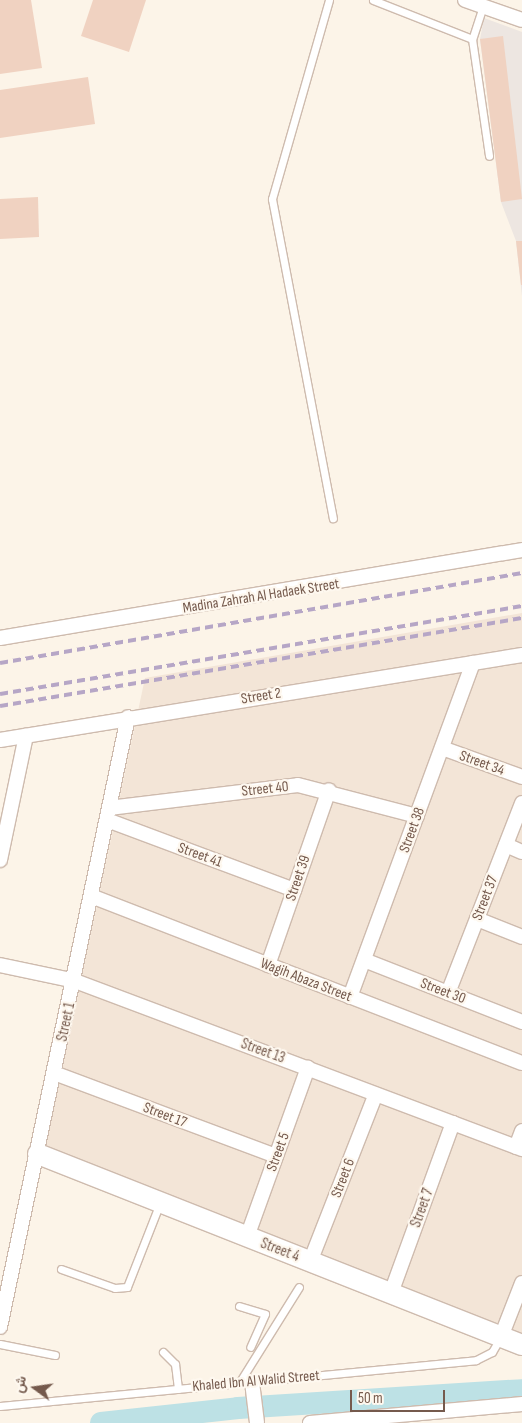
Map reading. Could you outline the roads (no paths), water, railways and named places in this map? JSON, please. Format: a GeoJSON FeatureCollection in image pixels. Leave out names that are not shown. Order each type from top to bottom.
{"type":"FeatureCollection","features":[{"type":"Feature","properties":{"kind":"street"},"geometry":{"type":"LineString","coordinates":[[465,0],[522,20]]}},
{"type":"Feature","properties":{"kind":"street","name":"Madina Zahrah Al Hadaek Street"},"geometry":{"type":"LineString","coordinates":[[0,638],[522,550]]}},
{"type":"Feature","properties":{"kind":"street","name":"Street 2"},"geometry":{"type":"LineString","coordinates":[[0,740],[128,717],[522,655]]}},
{"type":"Feature","properties":{"kind":"street","name":"Street 38"},"geometry":{"type":"LineString","coordinates":[[350,997],[474,662]]}},
{"type":"Feature","properties":{"kind":"street","name":"Street 1"},"geometry":{"type":"LineString","coordinates":[[0,1327],[38,1154],[128,717]]}},
{"type":"Feature","properties":{"kind":"street"},"geometry":{"type":"LineString","coordinates":[[0,860],[26,736]]}},
{"type":"Feature","properties":{"kind":"street","name":"Street 34"},"geometry":{"type":"LineString","coordinates":[[442,748],[522,777]]}},
{"type":"Feature","properties":{"kind":"street","name":"Street 40"},"geometry":{"type":"LineString","coordinates":[[108,814],[285,785],[329,790],[417,816]]}},
{"type":"Feature","properties":{"kind":"street","name":"Street 39"},"geometry":{"type":"LineString","coordinates":[[268,965],[329,790]]}},
{"type":"Feature","properties":{"kind":"street","name":"Street 37"},"geometry":{"type":"LineString","coordinates":[[448,993],[522,803]]}},
{"type":"Feature","properties":{"kind":"street","name":"Street 41"},"geometry":{"type":"LineString","coordinates":[[108,814],[294,890]]}},
{"type":"Feature","properties":{"kind":"street"},"geometry":{"type":"LineString","coordinates":[[506,845],[522,852]]}},
{"type":"Feature","properties":{"kind":"street","name":"Wagih Abaza Street"},"geometry":{"type":"LineString","coordinates":[[91,896],[522,1063]]}},
{"type":"Feature","properties":{"kind":"street"},"geometry":{"type":"LineString","coordinates":[[477,919],[522,937]]}},
{"type":"Feature","properties":{"kind":"street","name":"Street 30"},"geometry":{"type":"LineString","coordinates":[[364,960],[522,1022]]}},
{"type":"Feature","properties":{"kind":"street","name":"Street 13"},"geometry":{"type":"LineString","coordinates":[[0,966],[74,981],[519,1148]]}},
{"type":"Feature","properties":{"kind":"street","name":"Street 5"},"geometry":{"type":"LineString","coordinates":[[247,1237],[308,1068]]}},
{"type":"Feature","properties":{"kind":"street","name":"Street 17"},"geometry":{"type":"LineString","coordinates":[[54,1073],[276,1156]]}},
{"type":"Feature","properties":{"kind":"street","name":"Street 6"},"geometry":{"type":"LineString","coordinates":[[310,1262],[376,1094]]}},
{"type":"Feature","properties":{"kind":"street","name":"Street 7"},"geometry":{"type":"LineString","coordinates":[[391,1293],[453,1123]]}},
{"type":"Feature","properties":{"kind":"street"},"geometry":{"type":"LineString","coordinates":[[519,1148],[522,1131]]}},
{"type":"Feature","properties":{"kind":"street","name":"Street 4"},"geometry":{"type":"LineString","coordinates":[[38,1154],[522,1345]]}},
{"type":"Feature","properties":{"kind":"street"},"geometry":{"type":"LineString","coordinates":[[501,1336],[522,1283]]}},
{"type":"Feature","properties":{"kind":"street"},"geometry":{"type":"LineString","coordinates":[[248,1386],[257,1420]]}},
{"type":"Feature","properties":{"kind":"street"},"geometry":{"type":"LineString","coordinates":[[310,1423],[400,1418],[522,1404]]}},
{"type":"Feature","properties":{"kind":"lane"},"geometry":{"type":"LineString","coordinates":[[329,0],[272,198],[333,518]]}},
{"type":"Feature","properties":{"kind":"lane"},"geometry":{"type":"LineString","coordinates":[[373,0],[472,39]]}},
{"type":"Feature","properties":{"kind":"lane"},"geometry":{"type":"LineString","coordinates":[[483,6],[472,39],[489,156]]}},
{"type":"Feature","properties":{"kind":"lane"},"geometry":{"type":"LineString","coordinates":[[62,1269],[114,1288],[127,1287],[160,1202]]}},
{"type":"Feature","properties":{"kind":"lane"},"geometry":{"type":"LineString","coordinates":[[248,1386],[274,1327],[299,1287]]}},
{"type":"Feature","properties":{"kind":"lane"},"geometry":{"type":"LineString","coordinates":[[239,1306],[264,1312],[263,1320],[250,1347]]}},
{"type":"Feature","properties":{"kind":"lane"},"geometry":{"type":"LineString","coordinates":[[263,1320],[274,1327]]}},
{"type":"Feature","properties":{"kind":"lane","name":"Khaled Ibn Al Walid Street"},"geometry":{"type":"LineString","coordinates":[[0,1406],[178,1389],[248,1386],[476,1360],[492,1352],[501,1336]]}},
{"type":"Feature","properties":{"kind":"lane"},"geometry":{"type":"LineString","coordinates":[[0,1344],[55,1355]]}},
{"type":"Feature","properties":{"kind":"lane"},"geometry":{"type":"LineString","coordinates":[[163,1352],[175,1364],[178,1389]]}},
{"type":"Feature","properties":{"kind":"waterway"},"geometry":{"type":"LineString","coordinates":[[101,1423],[238,1408],[522,1390]]}},
{"type":"Feature","properties":{"kind":"railway"},"geometry":{"type":"LineString","coordinates":[[0,663],[522,573]]}},
{"type":"Feature","properties":{"kind":"railway"},"geometry":{"type":"LineString","coordinates":[[0,694],[522,606]]}},
{"type":"Feature","properties":{"kind":"railway"},"geometry":{"type":"LineString","coordinates":[[0,706],[522,618]]}}]}
